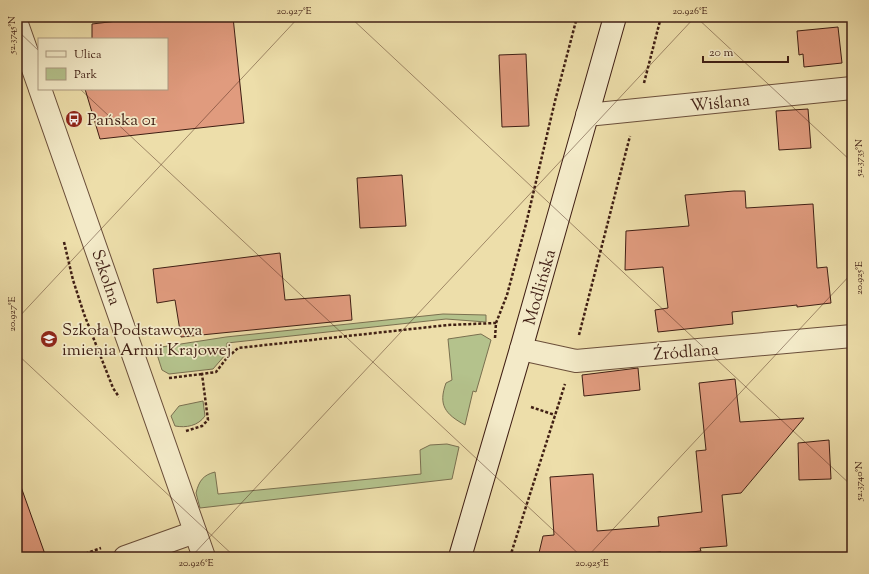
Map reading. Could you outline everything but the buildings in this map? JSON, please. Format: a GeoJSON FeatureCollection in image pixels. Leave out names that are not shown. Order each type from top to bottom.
{"type":"FeatureCollection","features":[{"type":"Feature","properties":{"kind":"street","name":"Modlińska"},"geometry":{"type":"LineString","coordinates":[[460,557],[521,349],[615,17]]}},
{"type":"Feature","properties":{"kind":"street","name":"Szkolna"},"geometry":{"type":"LineString","coordinates":[[17,24],[38,85]]}},
{"type":"Feature","properties":{"kind":"street","name":"Wiślana"},"geometry":{"type":"LineString","coordinates":[[587,114],[852,88]]}},
{"type":"Feature","properties":{"kind":"street","name":"Szkolna"},"geometry":{"type":"LineString","coordinates":[[40,90],[204,557]]}},
{"type":"Feature","properties":{"kind":"street","name":"Źródlana"},"geometry":{"type":"LineString","coordinates":[[521,349],[572,360],[852,336]]}},
{"type":"Feature","properties":{"kind":"street"},"geometry":{"type":"LineString","coordinates":[[125,557],[195,532]]}},
{"type":"Feature","properties":{"kind":"path"},"geometry":{"type":"LineString","coordinates":[[495,346],[496,323],[506,295],[526,224],[554,101],[577,17]]}},
{"type":"Feature","properties":{"kind":"path"},"geometry":{"type":"LineString","coordinates":[[510,557],[572,360],[662,17]]}},
{"type":"Feature","properties":{"kind":"path"},"geometry":{"type":"LineString","coordinates":[[163,438],[202,426],[208,420],[202,374],[216,372],[226,359],[238,348],[448,325],[496,323]]}},
{"type":"Feature","properties":{"kind":"green space"},"geometry":{"type":"Polygon","coordinates":[[[443,314],[486,315],[486,322],[446,319],[227,343],[226,354],[213,369],[169,374],[162,370],[155,348],[226,337],[443,314]]]}},
{"type":"Feature","properties":{"kind":"green space"},"geometry":{"type":"Polygon","coordinates":[[[481,334],[491,340],[476,392],[473,391],[465,425],[448,413],[443,403],[446,383],[452,380],[448,339],[481,334]]]}},
{"type":"Feature","properties":{"kind":"green space"},"geometry":{"type":"Polygon","coordinates":[[[203,401],[205,416],[199,422],[192,426],[175,426],[171,416],[179,406],[203,401]]]}},
{"type":"Feature","properties":{"kind":"green space"},"geometry":{"type":"Polygon","coordinates":[[[447,444],[459,447],[452,479],[200,508],[196,493],[202,479],[215,472],[218,494],[421,474],[420,450],[430,445],[447,444]]]}},
{"type":"Feature","properties":{"kind":"place","name":"Pańska 01"},"geometry":{"type":"Point","coordinates":[74,119]}},
{"type":"Feature","properties":{"kind":"place","name":"Szkoła Podstawowa imienia Armii Krajowej"},"geometry":{"type":"Point","coordinates":[49,339]}}]}
